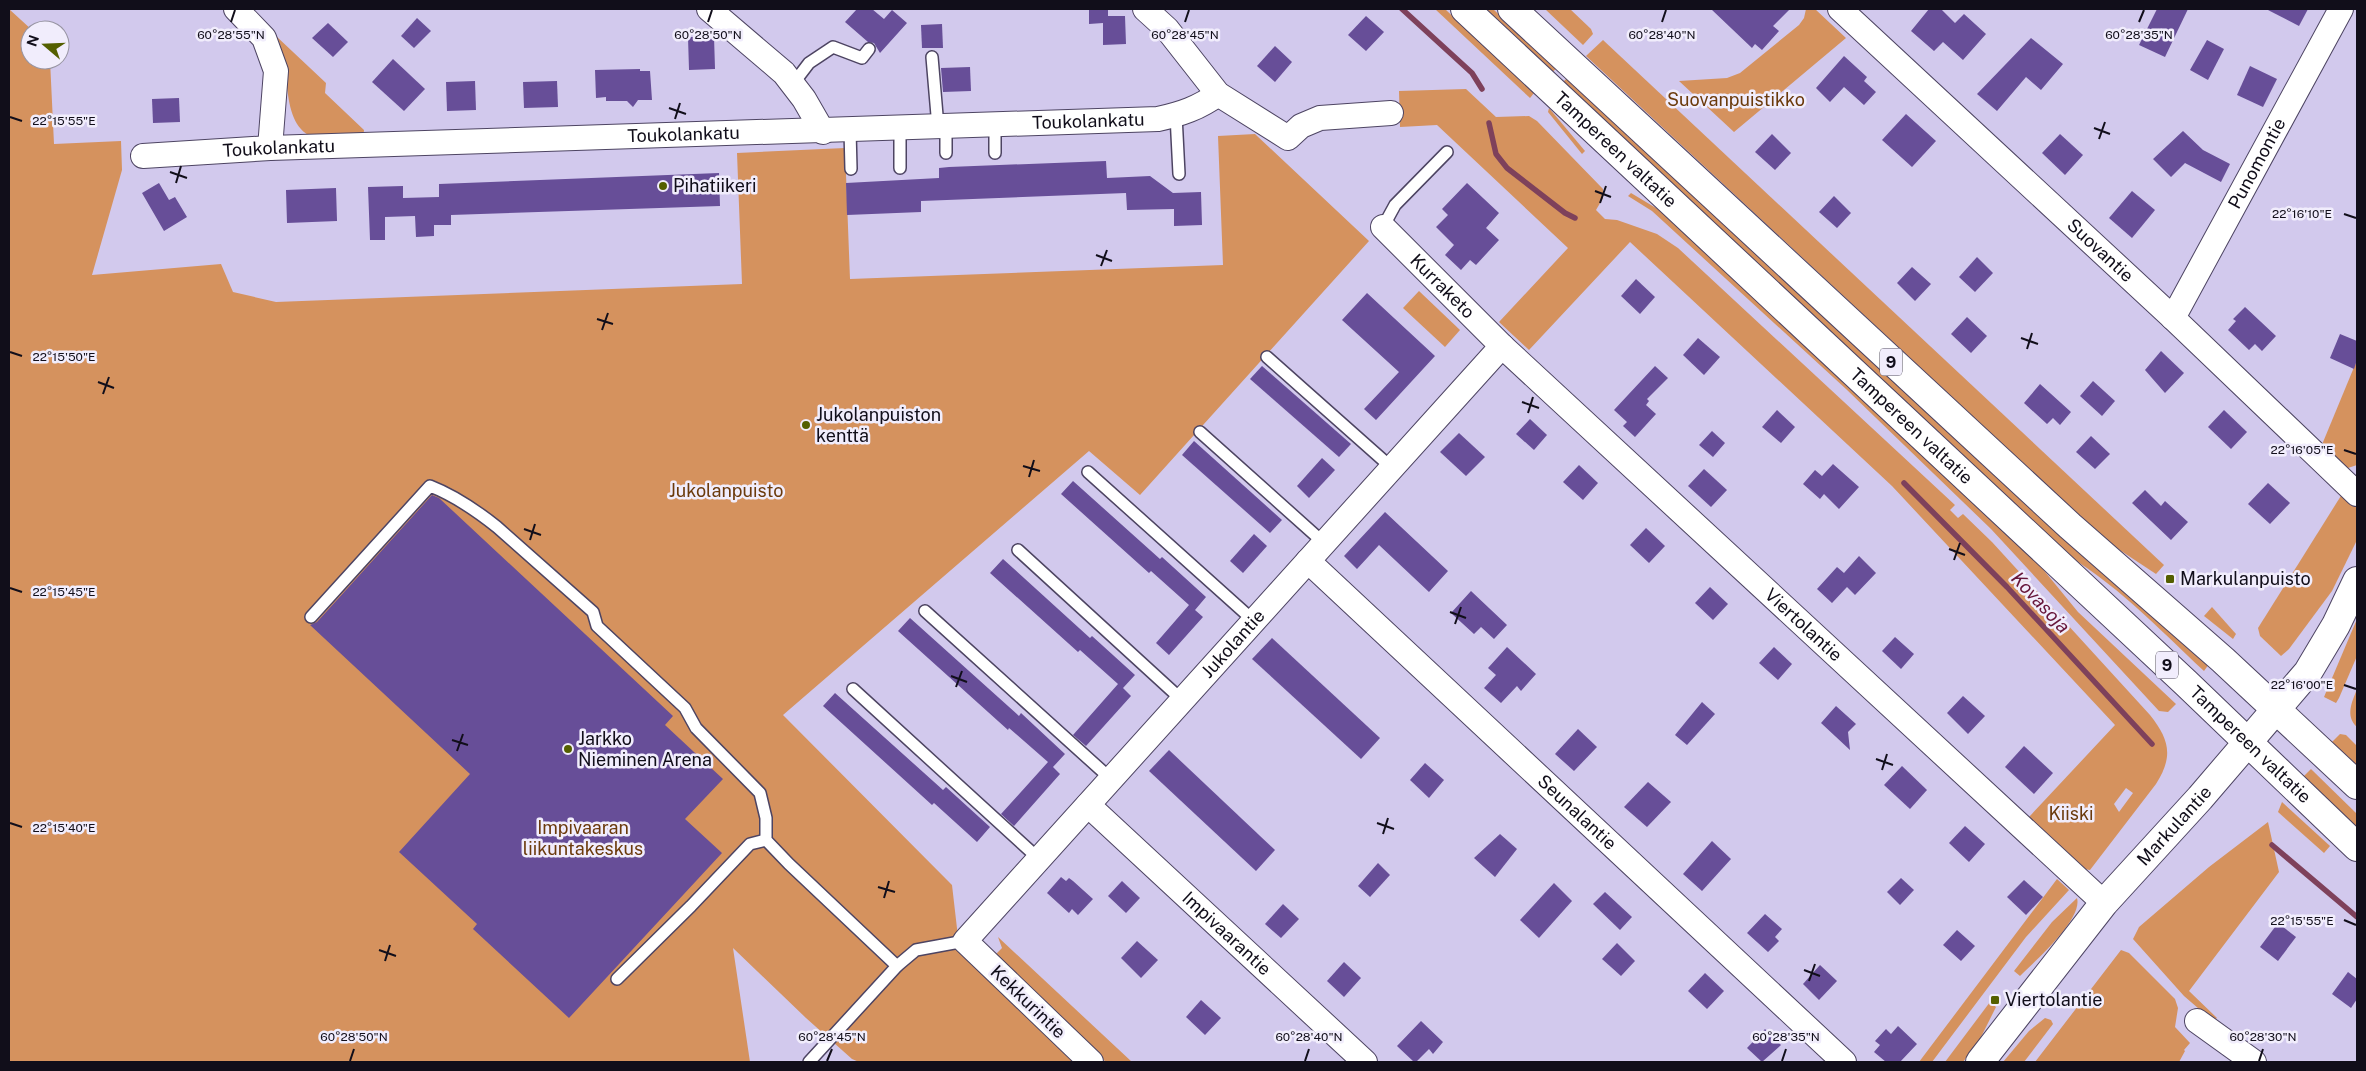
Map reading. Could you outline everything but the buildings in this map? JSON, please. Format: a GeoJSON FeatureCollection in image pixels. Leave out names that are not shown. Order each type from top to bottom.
{"type":"FeatureCollection","features":[{"type":"Feature","properties":{"kind":"main road","name":"Tampereen valtatie"},"geometry":{"type":"LineString","coordinates":[[1465,9],[2248,742],[2357,847]]}},
{"type":"Feature","properties":{"kind":"main road","name":"Tampereen valtatie"},"geometry":{"type":"LineString","coordinates":[[1512,9],[2063,520],[2276,709],[2357,785]]}},
{"type":"Feature","properties":{"kind":"main road","name":"Markulantie"},"geometry":{"type":"LineString","coordinates":[[1980,1062],[2104,903],[2248,742],[2319,655],[2347,604],[2357,581]]}},
{"type":"Feature","properties":{"kind":"street"},"geometry":{"type":"LineString","coordinates":[[236,9],[264,38],[276,71],[270,148]]}},
{"type":"Feature","properties":{"kind":"street"},"geometry":{"type":"LineString","coordinates":[[710,9],[793,84],[823,132]]}},
{"type":"Feature","properties":{"kind":"street"},"geometry":{"type":"LineString","coordinates":[[1145,9],[1167,29],[1218,94],[1288,138],[1301,126],[1320,118],[1391,113]]}},
{"type":"Feature","properties":{"kind":"street","name":"Punomontie"},"geometry":{"type":"LineString","coordinates":[[2173,318],[2341,9]]}},
{"type":"Feature","properties":{"kind":"street","name":"Suovantie"},"geometry":{"type":"LineString","coordinates":[[1848,11],[2357,494]]}},
{"type":"Feature","properties":{"kind":"street","name":"Toukolankatu"},"geometry":{"type":"LineString","coordinates":[[143,156],[270,148],[823,132],[1158,119],[1176,115],[1202,105],[1218,94]]}},
{"type":"Feature","properties":{"kind":"street","name":"Kurraketo"},"geometry":{"type":"LineString","coordinates":[[1383,227],[1502,346]]}},
{"type":"Feature","properties":{"kind":"street","name":"Jukolantie"},"geometry":{"type":"LineString","coordinates":[[965,942],[1502,346]]}},
{"type":"Feature","properties":{"kind":"street","name":"Viertolantie"},"geometry":{"type":"LineString","coordinates":[[1502,346],[2104,903]]}},
{"type":"Feature","properties":{"kind":"street","name":"Seunalantie"},"geometry":{"type":"LineString","coordinates":[[1308,561],[1844,1062]]}},
{"type":"Feature","properties":{"kind":"street","name":"Impivaarantie"},"geometry":{"type":"LineString","coordinates":[[1088,805],[1365,1062]]}},
{"type":"Feature","properties":{"kind":"street","name":"Kekkurintie"},"geometry":{"type":"LineString","coordinates":[[965,942],[1091,1062]]}},
{"type":"Feature","properties":{"kind":"street"},"geometry":{"type":"LineString","coordinates":[[2197,1021],[2254,1062]]}},
{"type":"Feature","properties":{"kind":"lane"},"geometry":{"type":"LineString","coordinates":[[793,84],[800,78],[809,63],[833,47],[862,58],[869,49]]}},
{"type":"Feature","properties":{"kind":"lane"},"geometry":{"type":"LineString","coordinates":[[932,58],[946,153]]}},
{"type":"Feature","properties":{"kind":"lane"},"geometry":{"type":"LineString","coordinates":[[1176,115],[1179,174]]}},
{"type":"Feature","properties":{"kind":"lane"},"geometry":{"type":"LineString","coordinates":[[995,125],[996,153]]}},
{"type":"Feature","properties":{"kind":"lane"},"geometry":{"type":"LineString","coordinates":[[900,129],[900,168]]}},
{"type":"Feature","properties":{"kind":"lane"},"geometry":{"type":"LineString","coordinates":[[850,130],[851,169]]}},
{"type":"Feature","properties":{"kind":"lane"},"geometry":{"type":"LineString","coordinates":[[1383,227],[1395,206],[1446,152]]}},
{"type":"Feature","properties":{"kind":"lane"},"geometry":{"type":"LineString","coordinates":[[1267,357],[1392,468]]}},
{"type":"Feature","properties":{"kind":"lane"},"geometry":{"type":"LineString","coordinates":[[1200,432],[1324,543]]}},
{"type":"Feature","properties":{"kind":"lane"},"geometry":{"type":"LineString","coordinates":[[1088,472],[1254,620]]}},
{"type":"Feature","properties":{"kind":"lane"},"geometry":{"type":"LineString","coordinates":[[311,617],[430,486],[440,490],[485,517],[593,612],[597,626],[685,708],[696,728],[760,792],[766,818],[766,840],[897,966]]}},
{"type":"Feature","properties":{"kind":"lane"},"geometry":{"type":"LineString","coordinates":[[1018,550],[1182,700]]}},
{"type":"Feature","properties":{"kind":"lane"},"geometry":{"type":"LineString","coordinates":[[925,611],[1112,779]]}},
{"type":"Feature","properties":{"kind":"lane"},"geometry":{"type":"LineString","coordinates":[[853,689],[1039,858]]}},
{"type":"Feature","properties":{"kind":"lane"},"geometry":{"type":"LineString","coordinates":[[617,979],[750,844],[766,840]]}},
{"type":"Feature","properties":{"kind":"lane"},"geometry":{"type":"LineString","coordinates":[[809,1062],[897,966],[916,950],[965,942]]}},
{"type":"Feature","properties":{"kind":"green space"},"geometry":{"type":"Polygon","coordinates":[[[9,9],[21,20],[20,70],[50,70],[54,144],[121,141],[122,170],[92,275],[221,264],[233,292],[276,302],[742,284],[737,153],[845,148],[850,279],[1223,265],[1218,136],[1255,134],[1369,241],[1140,495],[1089,451],[783,715],[952,885],[958,937],[1083,1062],[859,1062],[852,1059],[806,1018],[733,948],[750,1062],[9,1062],[9,9]]]}},
{"type":"Feature","properties":{"kind":"green space"},"geometry":{"type":"Polygon","coordinates":[[[1435,9],[1445,9],[1534,93],[1530,98],[1435,9]]]}},
{"type":"Feature","properties":{"kind":"green space"},"geometry":{"type":"Polygon","coordinates":[[[1480,9],[1493,9],[1557,68],[1550,74],[1480,9]]]}},
{"type":"Feature","properties":{"kind":"green space"},"geometry":{"type":"Polygon","coordinates":[[[1545,9],[1570,9],[1591,29],[1593,34],[1583,45],[1545,9]]]}},
{"type":"Feature","properties":{"kind":"green space","name":"Suovanpuistikko"},"geometry":{"type":"Polygon","coordinates":[[[1806,9],[1815,9],[1846,38],[1734,132],[1679,81],[1727,78],[1740,73],[1799,25],[1804,18],[1806,9]]]}},
{"type":"Feature","properties":{"kind":"green space"},"geometry":{"type":"Polygon","coordinates":[[[276,36],[326,83],[325,93],[364,130],[363,140],[320,139],[306,134],[297,124],[291,111],[281,49],[276,36]]]}},
{"type":"Feature","properties":{"kind":"green space"},"geometry":{"type":"Polygon","coordinates":[[[1603,40],[2164,565],[2156,574],[2106,541],[1586,56],[1603,40]]]}},
{"type":"Feature","properties":{"kind":"green space"},"geometry":{"type":"Polygon","coordinates":[[[1568,77],[1773,270],[2031,508],[2209,664],[2204,671],[2117,591],[2078,562],[2058,550],[1561,84],[1568,77]]]}},
{"type":"Feature","properties":{"kind":"green space","name":"Kiiski"},"geometry":{"type":"Polygon","coordinates":[[[1466,89],[1496,117],[1529,116],[1537,121],[1603,189],[1603,198],[1596,210],[1605,219],[1617,220],[1657,234],[1678,248],[1955,505],[1950,510],[1958,518],[1963,514],[1992,542],[2150,715],[2161,732],[2167,748],[2167,756],[2162,774],[2090,870],[2084,869],[2029,817],[2115,725],[1892,486],[1630,242],[1529,350],[1499,322],[1568,248],[1437,125],[1400,127],[1399,91],[1466,89]],[[2126,788],[2114,804],[2119,812],[2133,793],[2126,788]]]}},
{"type":"Feature","properties":{"kind":"green space"},"geometry":{"type":"Polygon","coordinates":[[[1549,108],[1585,151],[1582,154],[1548,112],[1549,108]]]}},
{"type":"Feature","properties":{"kind":"green space"},"geometry":{"type":"Polygon","coordinates":[[[1631,193],[1666,214],[2033,557],[2078,612],[2176,704],[2168,712],[2159,711],[1991,529],[1846,389],[1652,211],[1628,196],[1631,193]]]}},
{"type":"Feature","properties":{"kind":"green space"},"geometry":{"type":"Polygon","coordinates":[[[1419,291],[1460,330],[1445,347],[1403,308],[1419,291]]]}},
{"type":"Feature","properties":{"kind":"green space"},"geometry":{"type":"Polygon","coordinates":[[[2357,360],[2357,465],[2345,469],[2321,447],[2357,360]]]}},
{"type":"Feature","properties":{"kind":"green space"},"geometry":{"type":"Polygon","coordinates":[[[2344,491],[2357,507],[2357,540],[2332,591],[2289,649],[2281,656],[2260,636],[2258,628],[2344,491]]]}},
{"type":"Feature","properties":{"kind":"green space"},"geometry":{"type":"Polygon","coordinates":[[[2212,607],[2236,634],[2233,639],[2204,616],[2212,607]]]}},
{"type":"Feature","properties":{"kind":"green space"},"geometry":{"type":"Polygon","coordinates":[[[2357,619],[2357,656],[2336,703],[2324,697],[2357,619]]]}},
{"type":"Feature","properties":{"kind":"green space"},"geometry":{"type":"Polygon","coordinates":[[[2357,689],[2357,727],[2353,723],[2350,714],[2357,689]]]}},
{"type":"Feature","properties":{"kind":"green space"},"geometry":{"type":"Polygon","coordinates":[[[2340,734],[2346,735],[2357,746],[2357,767],[2331,743],[2340,734]]]}},
{"type":"Feature","properties":{"kind":"green space"},"geometry":{"type":"Polygon","coordinates":[[[2311,769],[2357,814],[2357,830],[2303,777],[2311,769]]]}},
{"type":"Feature","properties":{"kind":"green space"},"geometry":{"type":"Polygon","coordinates":[[[2282,802],[2330,846],[2324,853],[2278,812],[2282,802]]]}},
{"type":"Feature","properties":{"kind":"green space"},"geometry":{"type":"Polygon","coordinates":[[[2268,822],[2279,872],[2189,991],[2217,1018],[2213,1021],[2184,996],[2133,939],[2139,927],[2209,867],[2268,822]]]}},
{"type":"Feature","properties":{"kind":"green space"},"geometry":{"type":"Polygon","coordinates":[[[2057,879],[2069,890],[2026,937],[1932,1062],[1919,1062],[2057,879]]]}},
{"type":"Feature","properties":{"kind":"green space"},"geometry":{"type":"Polygon","coordinates":[[[2077,898],[2077,907],[2066,928],[2020,976],[2014,971],[2052,922],[2077,898]]]}},
{"type":"Feature","properties":{"kind":"green space"},"geometry":{"type":"Polygon","coordinates":[[[998,937],[1132,1062],[1106,1062],[993,957],[1002,948],[998,937]]]}},
{"type":"Feature","properties":{"kind":"green space"},"geometry":{"type":"Polygon","coordinates":[[[2121,950],[2129,953],[2175,999],[2178,1008],[2175,1027],[2190,1043],[2184,1050],[2179,1062],[2035,1062],[2121,950]]]}},
{"type":"Feature","properties":{"kind":"green space"},"geometry":{"type":"Polygon","coordinates":[[[1990,1002],[1996,1007],[1979,1041],[1963,1062],[1945,1062],[1990,1002]]]}},
{"type":"Feature","properties":{"kind":"green space"},"geometry":{"type":"Polygon","coordinates":[[[2045,1018],[2051,1020],[2053,1024],[2024,1062],[2003,1062],[2029,1031],[2045,1018]]]}},
{"type":"Feature","properties":{"kind":"waterway","name":"Kovasoja"},"geometry":{"type":"LineString","coordinates":[[1402,9],[1472,73],[1482,89]]}},
{"type":"Feature","properties":{"kind":"waterway"},"geometry":{"type":"LineString","coordinates":[[1489,123],[1496,154],[1507,168],[1565,213],[1575,218]]}},
{"type":"Feature","properties":{"kind":"waterway","name":"Kovasoja"},"geometry":{"type":"LineString","coordinates":[[1904,483],[2007,587],[2152,744]]}},
{"type":"Feature","properties":{"kind":"waterway","name":"Kovasoja"},"geometry":{"type":"LineString","coordinates":[[2272,845],[2357,917]]}},
{"type":"Feature","properties":{"kind":"place","name":"Pihatiikeri"},"geometry":{"type":"Point","coordinates":[663,186]}},
{"type":"Feature","properties":{"kind":"place","name":"Jukolanpuiston kenttä"},"geometry":{"type":"Point","coordinates":[806,425]}},
{"type":"Feature","properties":{"kind":"place","name":"Markulanpuisto"},"geometry":{"type":"Point","coordinates":[2170,579]}},
{"type":"Feature","properties":{"kind":"place","name":"Jarkko Nieminen Arena"},"geometry":{"type":"Point","coordinates":[568,749]}},
{"type":"Feature","properties":{"kind":"place","name":"Viertolantie"},"geometry":{"type":"Point","coordinates":[1995,1000]}},
{"type":"Feature","properties":{"kind":"park label","name":"Jukolanpuisto"},"geometry":{"type":"Point","coordinates":[726,491]}},
{"type":"Feature","properties":{"kind":"park label","name":"Impivaaran liikuntakeskus"},"geometry":{"type":"Point","coordinates":[583,838]}}]}
